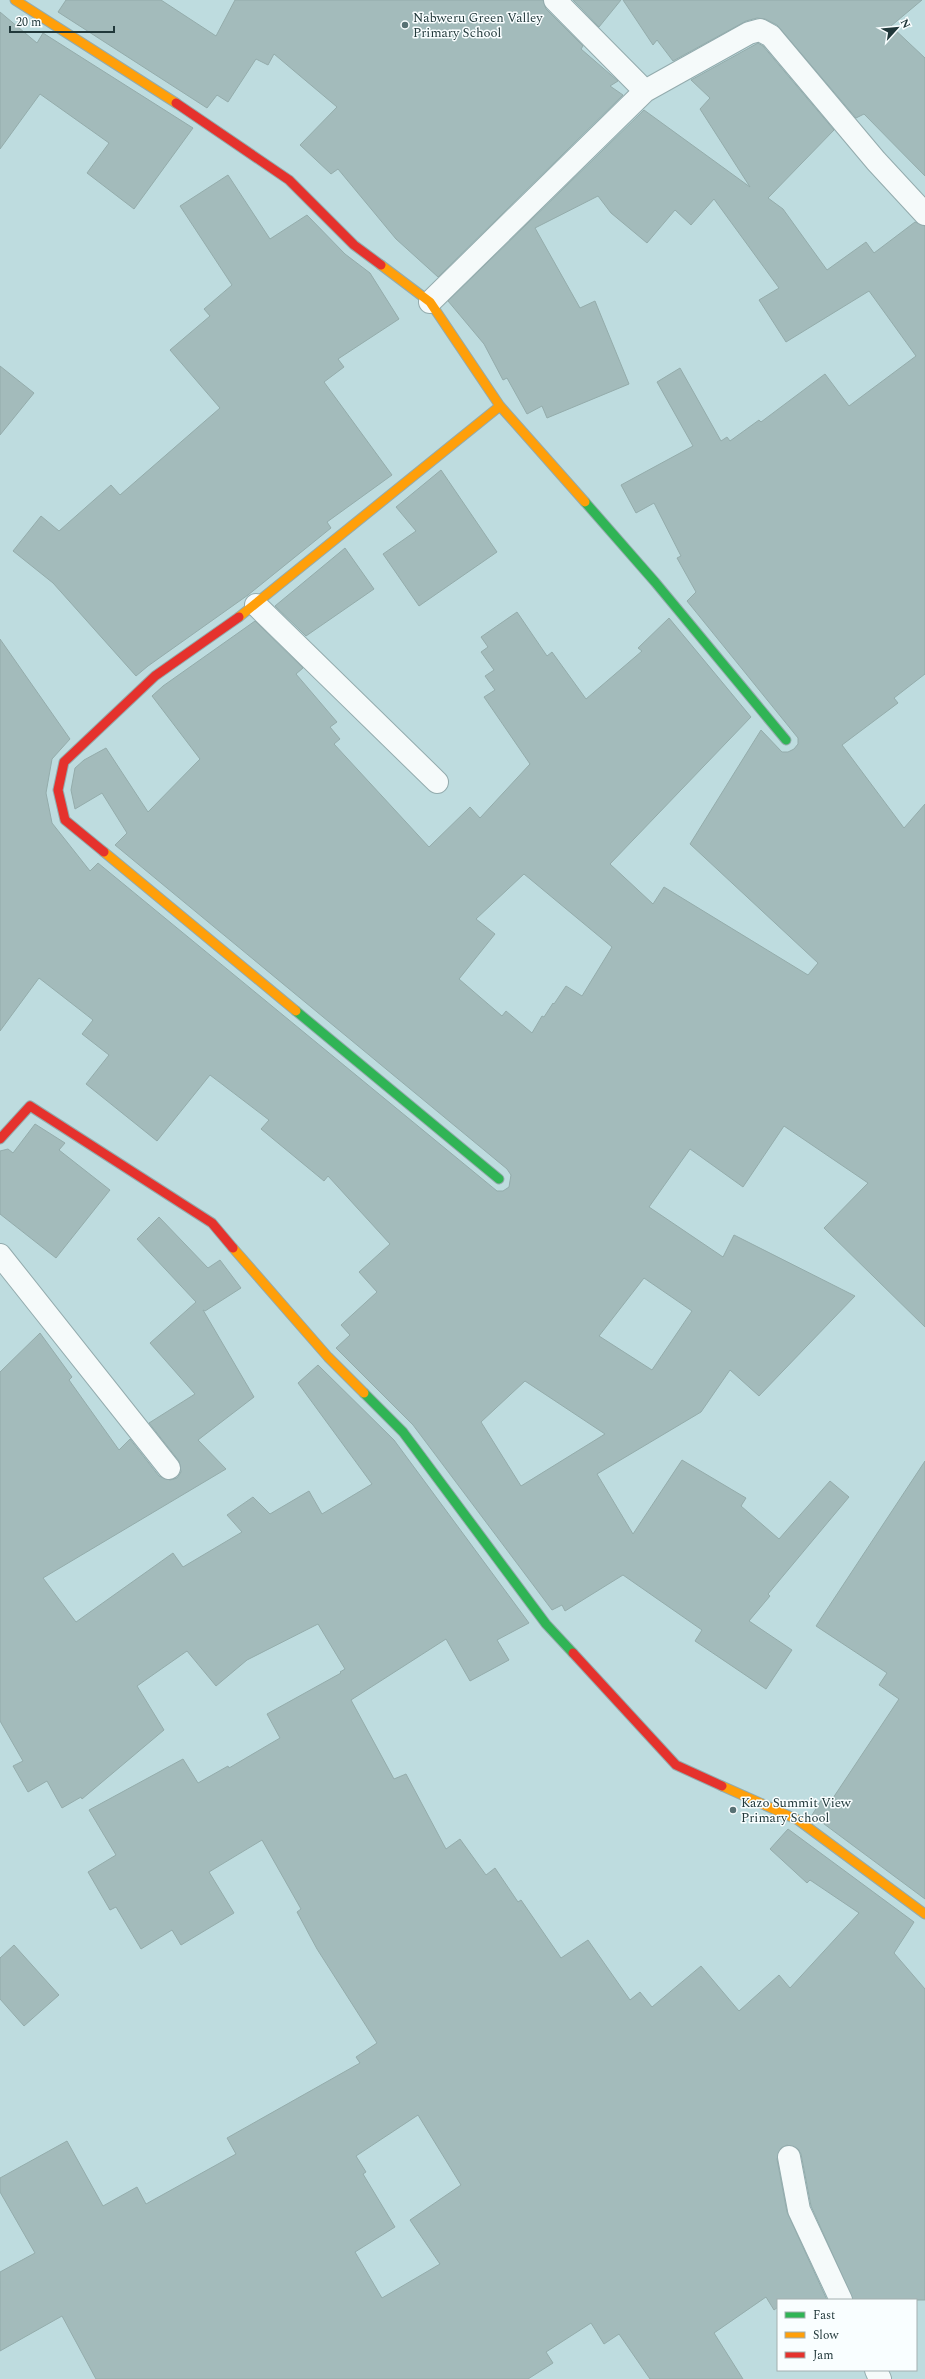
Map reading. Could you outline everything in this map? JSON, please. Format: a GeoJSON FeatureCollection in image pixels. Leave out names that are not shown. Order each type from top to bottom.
{"type":"FeatureCollection","features":[{"type":"Feature","properties":{"kind":"street"},"geometry":{"type":"LineString","coordinates":[[15,0],[194,114],[289,180],[354,245],[430,302],[500,406],[655,582],[786,740]]}},
{"type":"Feature","properties":{"kind":"street"},"geometry":{"type":"LineString","coordinates":[[555,0],[644,90]]}},
{"type":"Feature","properties":{"kind":"street"},"geometry":{"type":"LineString","coordinates":[[430,302],[644,90],[749,32],[760,30],[771,36],[876,161],[925,214]]}},
{"type":"Feature","properties":{"kind":"street"},"geometry":{"type":"LineString","coordinates":[[499,1179],[65,820],[58,790],[64,762],[155,676],[256,605],[500,406]]}},
{"type":"Feature","properties":{"kind":"street"},"geometry":{"type":"LineString","coordinates":[[256,605],[437,782]]}},
{"type":"Feature","properties":{"kind":"street"},"geometry":{"type":"LineString","coordinates":[[0,1139],[30,1106],[212,1223],[328,1357],[403,1432],[546,1624],[676,1765],[798,1820],[925,1914]]}},
{"type":"Feature","properties":{"kind":"street"},"geometry":{"type":"LineString","coordinates":[[0,1255],[169,1468]]}},
{"type":"Feature","properties":{"kind":"street"},"geometry":{"type":"LineString","coordinates":[[788,2157],[799,2210],[841,2299]]}},
{"type":"Feature","properties":{"kind":"building"},"geometry":{"type":"Polygon","coordinates":[[[66,0],[161,0],[216,36],[235,0],[543,0],[546,9],[583,46],[581,49],[618,81],[610,86],[623,95],[438,277],[396,239],[338,169],[331,174],[300,145],[337,107],[274,54],[268,65],[256,59],[228,102],[217,95],[207,108],[58,12],[66,0]]]}},
{"type":"Feature","properties":{"kind":"building"},"geometry":{"type":"Polygon","coordinates":[[[573,0],[621,0],[599,27],[573,0]]]}},
{"type":"Feature","properties":{"kind":"building"},"geometry":{"type":"Polygon","coordinates":[[[623,0],[922,0],[891,26],[925,58],[925,176],[864,114],[856,118],[777,25],[765,19],[757,18],[746,21],[673,61],[657,40],[653,45],[623,0]]]}},
{"type":"Feature","properties":{"kind":"building"},"geometry":{"type":"Polygon","coordinates":[[[0,12],[37,43],[43,33],[193,128],[134,209],[87,173],[109,143],[40,94],[0,149],[0,12]]]}},
{"type":"Feature","properties":{"kind":"building"},"geometry":{"type":"Polygon","coordinates":[[[758,43],[763,46],[834,130],[768,198],[783,209],[827,270],[866,242],[874,253],[915,222],[925,226],[925,674],[894,698],[898,703],[842,745],[904,828],[925,804],[925,1327],[824,1228],[868,1183],[784,1126],[743,1187],[690,1149],[649,1207],[723,1257],[734,1235],[855,1296],[759,1396],[730,1370],[701,1412],[597,1474],[633,1534],[682,1460],[746,1498],[741,1506],[779,1539],[830,1481],[849,1497],[768,1594],[770,1596],[749,1621],[792,1650],[766,1689],[695,1641],[702,1630],[623,1575],[565,1611],[562,1605],[552,1610],[413,1425],[336,1348],[350,1335],[341,1325],[377,1292],[359,1272],[390,1244],[328,1176],[324,1181],[261,1129],[269,1120],[210,1075],[157,1141],[86,1084],[109,1055],[82,1034],[93,1020],[39,978],[0,1031],[0,639],[70,739],[52,759],[46,793],[52,823],[90,871],[98,863],[497,1191],[503,1191],[509,1187],[511,1175],[507,1169],[115,845],[127,833],[102,793],[75,809],[71,790],[75,768],[84,760],[106,748],[148,812],[200,759],[152,696],[163,686],[255,621],[303,668],[296,674],[337,722],[330,727],[340,739],[334,744],[429,847],[470,807],[480,818],[530,764],[484,697],[495,690],[485,676],[494,670],[481,652],[488,647],[481,637],[517,612],[547,656],[552,652],[586,699],[642,651],[638,648],[669,618],[751,717],[610,864],[653,904],[664,887],[808,975],[818,963],[690,844],[761,730],[782,752],[788,752],[794,749],[798,744],[798,738],[687,601],[696,592],[677,558],[681,556],[654,503],[636,513],[621,485],[693,446],[657,382],[680,368],[721,441],[727,437],[730,441],[759,420],[761,422],[825,374],[849,406],[916,356],[869,291],[786,342],[759,300],[779,288],[714,199],[691,225],[675,210],[647,243],[611,213],[598,196],[535,228],[580,308],[595,301],[629,384],[547,418],[542,406],[527,414],[507,378],[503,380],[484,344],[448,301],[644,110],[750,187],[700,109],[710,98],[691,80],[758,43]],[[524,874],[476,919],[495,934],[459,979],[502,1016],[506,1011],[532,1033],[542,1016],[544,1017],[566,986],[582,996],[612,947],[524,874]],[[644,1278],[599,1336],[652,1370],[692,1311],[644,1278]],[[525,1381],[481,1422],[521,1486],[605,1434],[525,1381]]]}},
{"type":"Feature","properties":{"kind":"building"},"geometry":{"type":"Polygon","coordinates":[[[228,175],[270,239],[307,215],[345,254],[370,273],[399,319],[338,359],[344,367],[324,382],[392,475],[327,522],[331,528],[248,595],[136,676],[53,583],[13,551],[41,516],[59,531],[111,485],[120,495],[220,408],[170,350],[210,316],[204,309],[232,285],[180,206],[228,175]]]}},
{"type":"Feature","properties":{"kind":"building"},"geometry":{"type":"Polygon","coordinates":[[[0,366],[34,393],[0,435],[0,366]]]}},
{"type":"Feature","properties":{"kind":"building"},"geometry":{"type":"Polygon","coordinates":[[[441,470],[497,552],[419,606],[383,554],[416,531],[396,507],[441,470]]]}},
{"type":"Feature","properties":{"kind":"building"},"geometry":{"type":"Polygon","coordinates":[[[345,548],[374,589],[306,636],[275,606],[345,548]]]}},
{"type":"Feature","properties":{"kind":"building"},"geometry":{"type":"Polygon","coordinates":[[[35,1124],[65,1143],[59,1150],[110,1190],[56,1258],[0,1214],[0,1151],[8,1149],[13,1153],[35,1124]]]}},
{"type":"Feature","properties":{"kind":"building"},"geometry":{"type":"Polygon","coordinates":[[[159,1217],[208,1268],[220,1260],[241,1288],[205,1311],[203,1310],[254,1397],[198,1440],[226,1469],[43,1578],[76,1622],[173,1553],[183,1567],[242,1532],[227,1515],[253,1497],[270,1514],[309,1491],[322,1514],[372,1484],[298,1383],[318,1365],[394,1440],[529,1623],[497,1640],[509,1660],[470,1681],[446,1639],[351,1700],[394,1779],[406,1774],[446,1849],[460,1839],[486,1875],[495,1868],[518,1902],[521,1900],[561,1958],[588,1940],[630,2000],[640,1992],[652,2007],[701,1966],[739,2011],[779,1975],[790,1988],[859,1913],[810,1880],[807,1883],[770,1849],[788,1829],[914,1922],[894,1953],[925,1989],[925,2300],[853,2299],[811,2206],[801,2154],[798,2149],[787,2145],[781,2148],[777,2159],[787,2212],[827,2299],[777,2299],[777,2308],[774,2310],[766,2297],[714,2333],[743,2379],[650,2379],[619,2334],[604,2344],[591,2323],[546,2352],[553,2363],[528,2379],[96,2379],[62,2316],[0,2351],[0,2272],[35,2253],[0,2192],[0,2178],[67,2141],[103,2206],[137,2187],[146,2204],[236,2154],[227,2138],[360,2063],[356,2057],[377,2043],[317,1949],[297,1912],[301,1909],[262,1840],[209,1872],[234,1913],[181,1945],[172,1930],[141,1949],[116,1907],[110,1910],[88,1872],[116,1855],[89,1810],[183,1759],[198,1783],[228,1766],[229,1768],[280,1738],[267,1714],[341,1673],[340,1672],[345,1669],[318,1624],[247,1660],[216,1686],[187,1651],[137,1686],[164,1730],[82,1799],[81,1797],[62,1808],[47,1781],[28,1792],[13,1766],[23,1761],[0,1721],[0,1372],[40,1333],[72,1377],[69,1380],[119,1450],[130,1439],[159,1476],[170,1480],[177,1478],[181,1472],[179,1461],[149,1423],[195,1394],[150,1343],[196,1302],[137,1239],[159,1217]],[[418,2115],[356,2156],[366,2172],[363,2174],[395,2227],[355,2252],[382,2298],[440,2264],[410,2220],[461,2185],[418,2115]]]}},
{"type":"Feature","properties":{"kind":"building"},"geometry":{"type":"Polygon","coordinates":[[[925,1461],[925,1899],[812,1815],[824,1796],[831,1801],[899,1699],[879,1685],[887,1673],[816,1626],[925,1461]]]}},
{"type":"Feature","properties":{"kind":"building"},"geometry":{"type":"Polygon","coordinates":[[[14,1945],[59,1995],[24,2026],[0,1999],[0,1958],[14,1945]]]}},
{"type":"Feature","properties":{"kind":"traffic: fast"},"geometry":{"type":"LineString","coordinates":[[585,502],[655,582],[786,740]]}},
{"type":"Feature","properties":{"kind":"traffic: fast"},"geometry":{"type":"LineString","coordinates":[[296,1011],[499,1179]]}},
{"type":"Feature","properties":{"kind":"traffic: fast"},"geometry":{"type":"LineString","coordinates":[[364,1393],[403,1432],[546,1624],[573,1653]]}},
{"type":"Feature","properties":{"kind":"traffic: slow"},"geometry":{"type":"LineString","coordinates":[[15,0],[176,103]]}},
{"type":"Feature","properties":{"kind":"traffic: slow"},"geometry":{"type":"LineString","coordinates":[[381,265],[430,302],[500,406],[585,502]]}},
{"type":"Feature","properties":{"kind":"traffic: slow"},"geometry":{"type":"LineString","coordinates":[[239,617],[500,406]]}},
{"type":"Feature","properties":{"kind":"traffic: slow"},"geometry":{"type":"LineString","coordinates":[[104,852],[296,1011]]}},
{"type":"Feature","properties":{"kind":"traffic: slow"},"geometry":{"type":"LineString","coordinates":[[233,1248],[328,1357],[364,1393]]}},
{"type":"Feature","properties":{"kind":"traffic: slow"},"geometry":{"type":"LineString","coordinates":[[722,1786],[798,1820],[925,1914]]}},
{"type":"Feature","properties":{"kind":"traffic: jam"},"geometry":{"type":"LineString","coordinates":[[176,103],[289,180],[354,245],[381,265]]}},
{"type":"Feature","properties":{"kind":"traffic: jam"},"geometry":{"type":"LineString","coordinates":[[104,852],[65,820],[58,790],[64,762],[155,676],[239,617]]}},
{"type":"Feature","properties":{"kind":"traffic: jam"},"geometry":{"type":"LineString","coordinates":[[0,1139],[30,1106],[212,1223],[233,1248]]}},
{"type":"Feature","properties":{"kind":"traffic: jam"},"geometry":{"type":"LineString","coordinates":[[573,1653],[676,1765],[722,1786]]}},
{"type":"Feature","properties":{"kind":"place","name":"Nabweru Green Valley Primary School"},"geometry":{"type":"Point","coordinates":[405,25]}},
{"type":"Feature","properties":{"kind":"place","name":"Kazo Summit View Primary School"},"geometry":{"type":"Point","coordinates":[733,1810]}}]}
